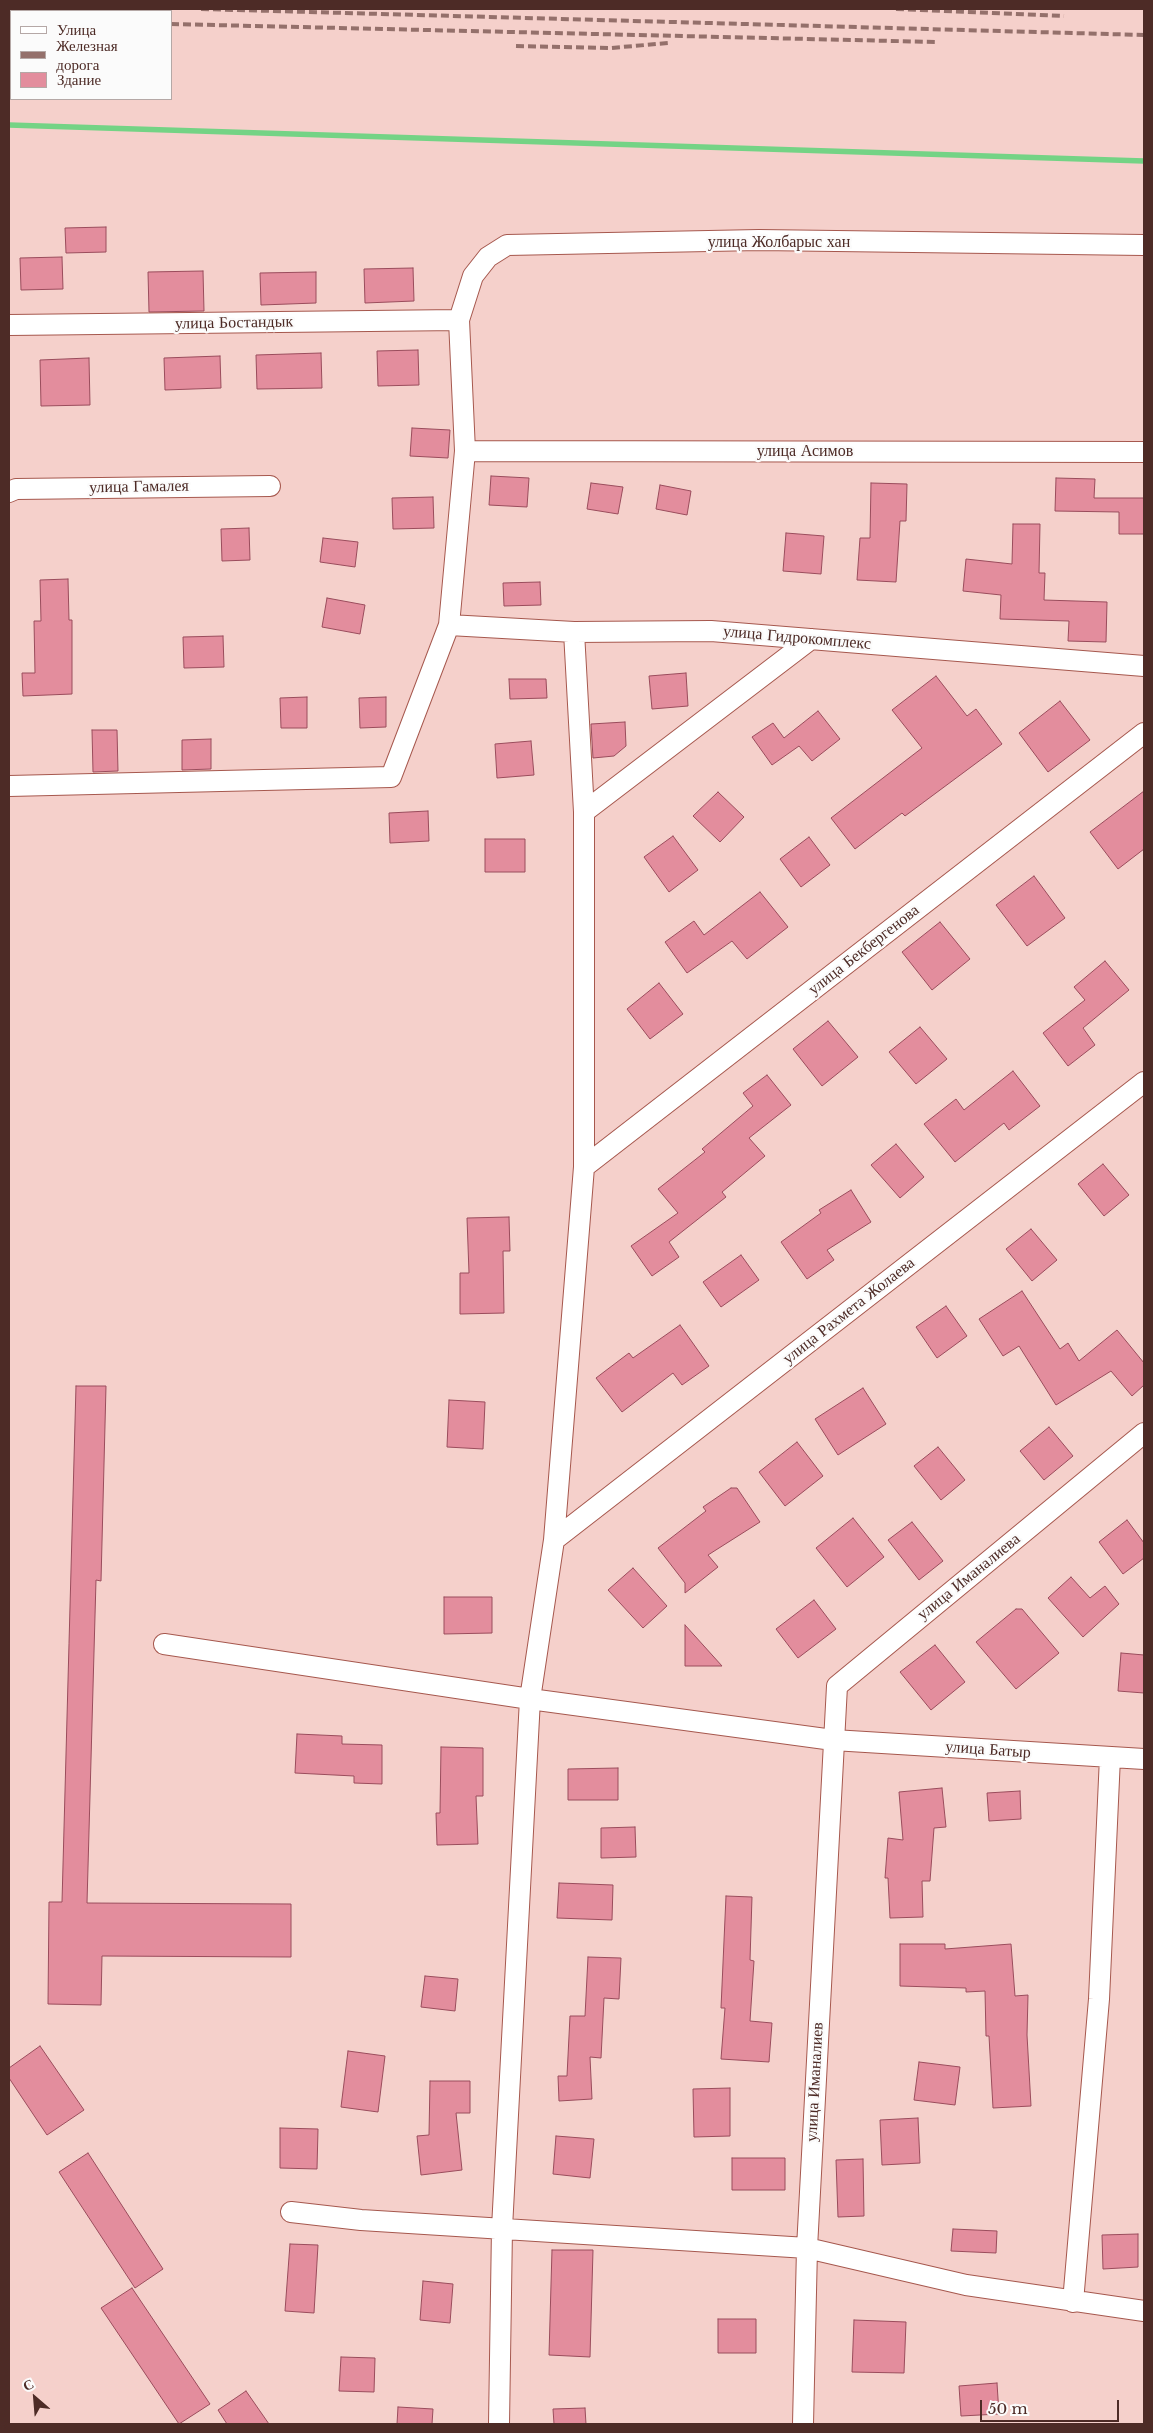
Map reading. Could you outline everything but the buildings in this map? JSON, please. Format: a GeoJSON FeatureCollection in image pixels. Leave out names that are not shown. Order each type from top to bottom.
{"type":"FeatureCollection","features":[{"type":"Feature","properties":{"kind":"street","name":"улица Жолбарыс хан"},"geometry":{"type":"LineString","coordinates":[[459,320],[473,276],[488,257],[508,245],[760,240],[1144,245]]}},
{"type":"Feature","properties":{"kind":"street","name":"улица Бостандык"},"geometry":{"type":"LineString","coordinates":[[9,325],[459,320]]}},
{"type":"Feature","properties":{"kind":"street"},"geometry":{"type":"LineString","coordinates":[[9,786],[391,777],[449,625],[465,451],[459,320]]}},
{"type":"Feature","properties":{"kind":"street","name":"улица Асимов"},"geometry":{"type":"LineString","coordinates":[[465,451],[1144,452]]}},
{"type":"Feature","properties":{"kind":"street","name":"улица Гамалея"},"geometry":{"type":"LineString","coordinates":[[9,492],[16,489],[270,486]]}},
{"type":"Feature","properties":{"kind":"street","name":"улица Гидрокомплекс"},"geometry":{"type":"LineString","coordinates":[[449,625],[574,632],[711,631],[1144,666]]}},
{"type":"Feature","properties":{"kind":"street"},"geometry":{"type":"LineString","coordinates":[[499,2424],[502,2228],[530,1700],[554,1540],[584,1167],[584,812],[574,632]]}},
{"type":"Feature","properties":{"kind":"street"},"geometry":{"type":"LineString","coordinates":[[584,812],[811,639]]}},
{"type":"Feature","properties":{"kind":"street","name":"улица Бекбергенова"},"geometry":{"type":"LineString","coordinates":[[584,1167],[1144,733]]}},
{"type":"Feature","properties":{"kind":"street","name":"улица Рахмета Жолаева"},"geometry":{"type":"LineString","coordinates":[[554,1540],[1144,1082]]}},
{"type":"Feature","properties":{"kind":"street","name":"улица Иманалиева"},"geometry":{"type":"LineString","coordinates":[[833,1740],[836,1686],[1144,1433]]}},
{"type":"Feature","properties":{"kind":"street","name":"улица Батыр"},"geometry":{"type":"LineString","coordinates":[[164,1644],[530,1700],[833,1740],[1144,1759]]}},
{"type":"Feature","properties":{"kind":"street","name":"улица Иманалиев"},"geometry":{"type":"LineString","coordinates":[[803,2424],[807,2248],[833,1740]]}},
{"type":"Feature","properties":{"kind":"street"},"geometry":{"type":"LineString","coordinates":[[1073,2302],[1099,1999],[1110,1758]]}},
{"type":"Feature","properties":{"kind":"street"},"geometry":{"type":"LineString","coordinates":[[291,2212],[361,2220],[807,2248],[966,2285],[1073,2302],[1144,2310]]}},
{"type":"Feature","properties":{"kind":"waterway"},"geometry":{"type":"LineString","coordinates":[[9,125],[1144,161]]}},
{"type":"Feature","properties":{"kind":"railway"},"geometry":{"type":"LineString","coordinates":[[201,9],[1144,35]]}},
{"type":"Feature","properties":{"kind":"railway"},"geometry":{"type":"LineString","coordinates":[[896,9],[1064,16]]}},
{"type":"Feature","properties":{"kind":"railway"},"geometry":{"type":"LineString","coordinates":[[172,24],[936,42]]}},
{"type":"Feature","properties":{"kind":"railway"},"geometry":{"type":"LineString","coordinates":[[516,46],[611,48],[668,43]]}}]}
